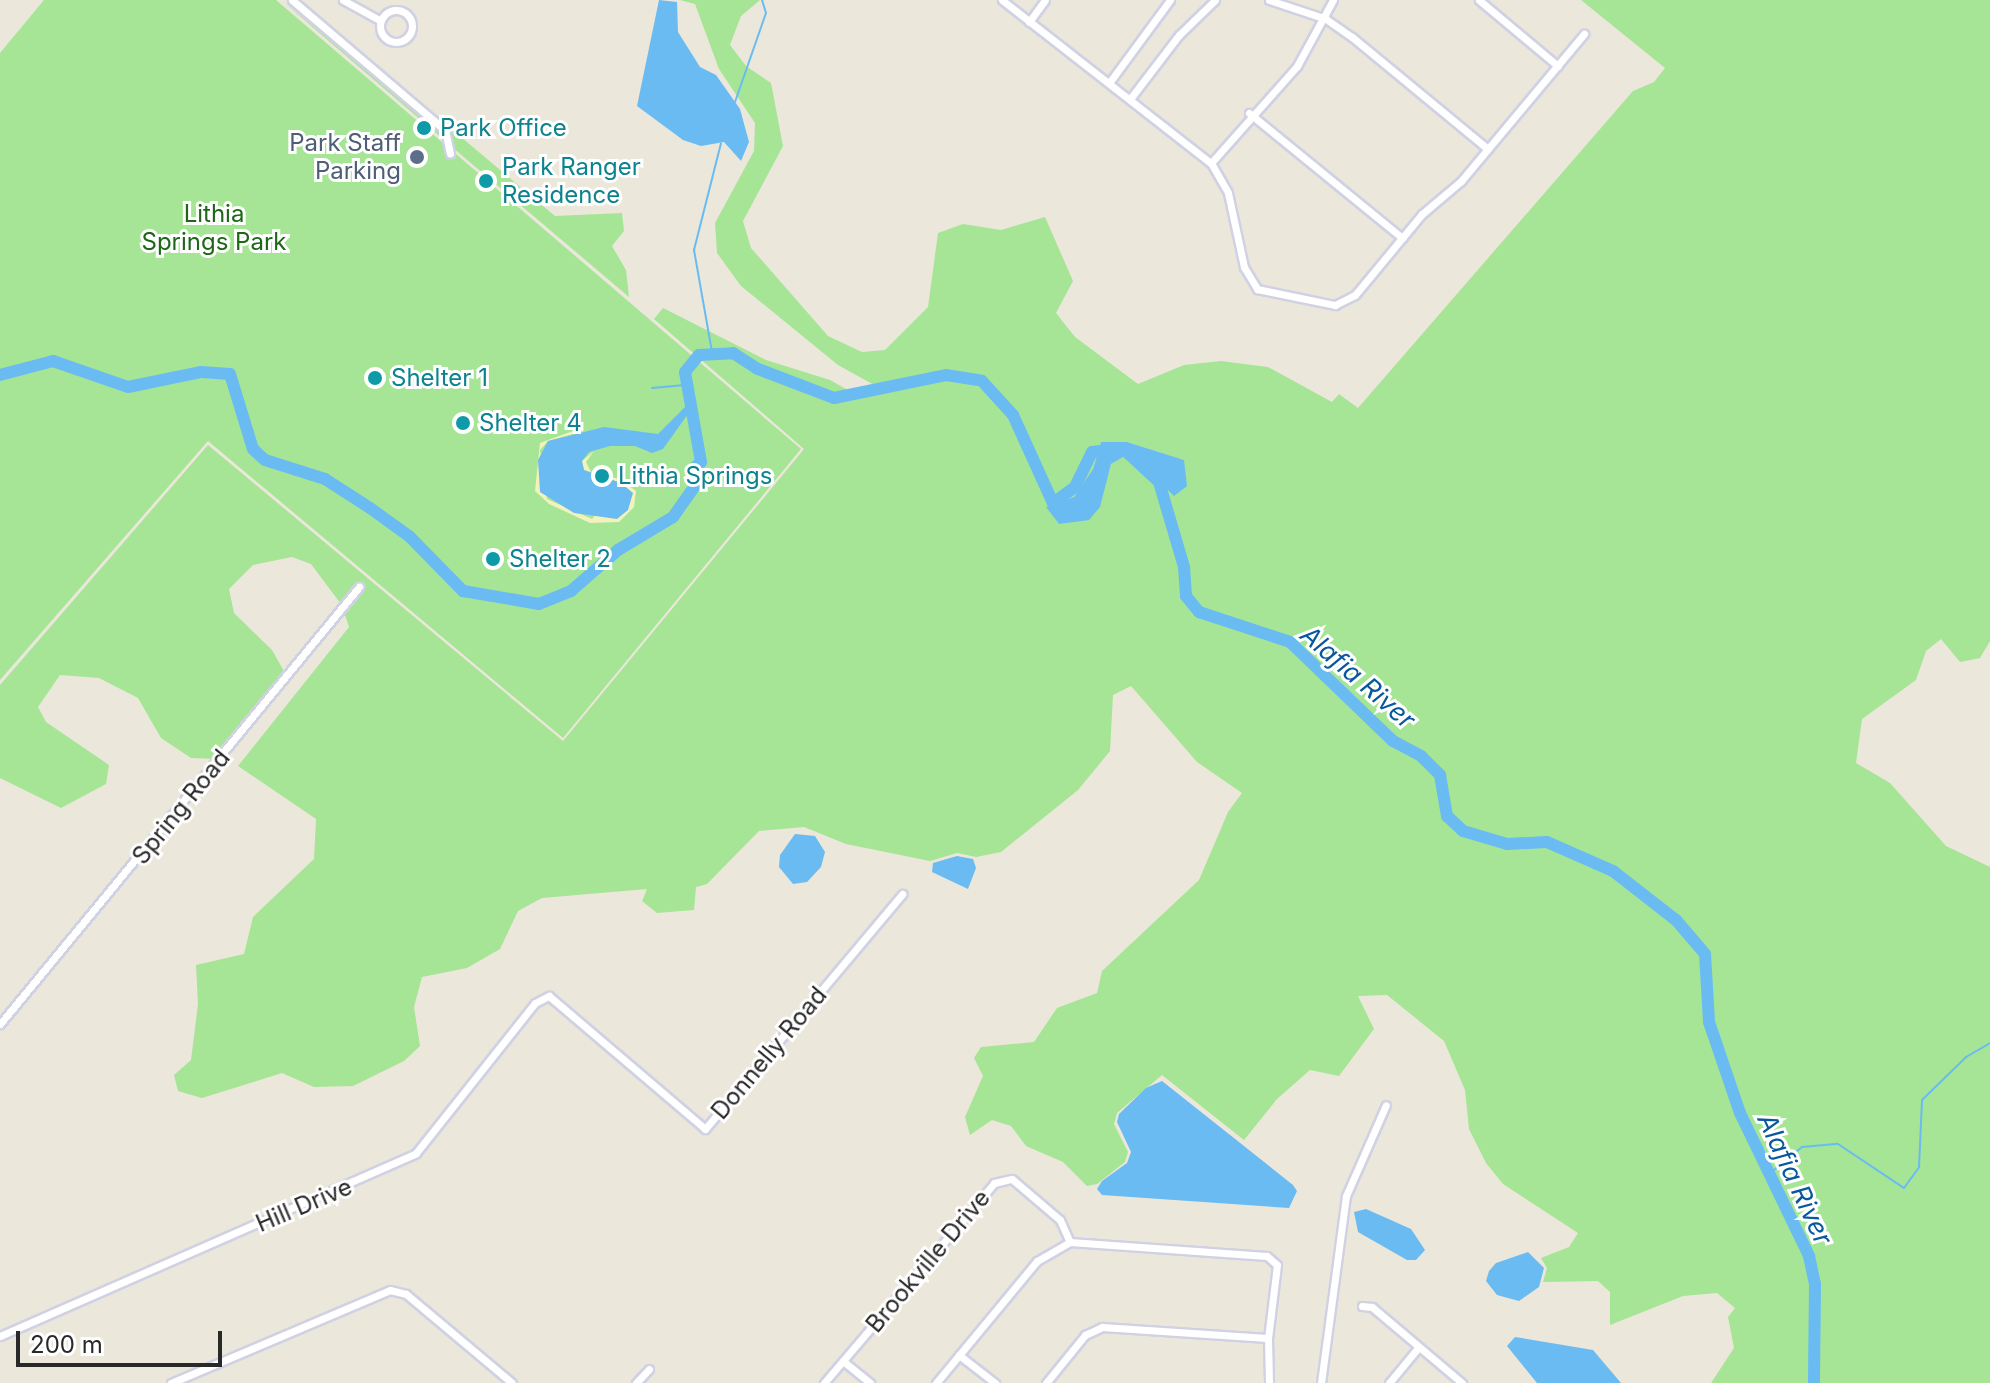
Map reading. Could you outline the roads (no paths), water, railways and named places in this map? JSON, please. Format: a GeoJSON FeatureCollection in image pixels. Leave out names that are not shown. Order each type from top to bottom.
{"type":"FeatureCollection","features":[{"type":"Feature","properties":{"kind":"street"},"geometry":{"type":"LineString","coordinates":[[292,0],[445,130],[450,153]]}},
{"type":"Feature","properties":{"kind":"street"},"geometry":{"type":"LineString","coordinates":[[343,0],[381,21]]}},
{"type":"Feature","properties":{"kind":"street"},"geometry":{"type":"LineString","coordinates":[[1002,0],[1211,163],[1228,193],[1248,279],[1266,294],[1343,303],[1488,149],[1584,34]]}},
{"type":"Feature","properties":{"kind":"street"},"geometry":{"type":"LineString","coordinates":[[1029,22],[1045,0]]}},
{"type":"Feature","properties":{"kind":"street"},"geometry":{"type":"LineString","coordinates":[[1109,83],[1170,0]]}},
{"type":"Feature","properties":{"kind":"street"},"geometry":{"type":"LineString","coordinates":[[1130,99],[1179,35],[1215,0]]}},
{"type":"Feature","properties":{"kind":"street"},"geometry":{"type":"LineString","coordinates":[[1269,0],[1326,19],[1488,149]]}},
{"type":"Feature","properties":{"kind":"street"},"geometry":{"type":"LineString","coordinates":[[1211,163],[1249,113],[1297,66],[1326,19],[1333,0]]}},
{"type":"Feature","properties":{"kind":"street"},"geometry":{"type":"LineString","coordinates":[[1479,0],[1558,66]]}},
{"type":"Feature","properties":{"kind":"street"},"geometry":{"type":"LineString","coordinates":[[401,11],[409,18],[412,30],[405,40],[392,42],[381,33],[381,21],[388,12],[401,11]]}},
{"type":"Feature","properties":{"kind":"street"},"geometry":{"type":"LineString","coordinates":[[1249,113],[1402,238]]}},
{"type":"Feature","properties":{"kind":"street","name":"Spring Road"},"geometry":{"type":"LineString","coordinates":[[0,1024],[359,587]]}},
{"type":"Feature","properties":{"kind":"street","name":"Donnelly Road"},"geometry":{"type":"LineString","coordinates":[[549,996],[705,1129],[902,894]]}},
{"type":"Feature","properties":{"kind":"street","name":"Hill Drive"},"geometry":{"type":"LineString","coordinates":[[0,1336],[416,1153],[535,1003],[549,996]]}},
{"type":"Feature","properties":{"kind":"street"},"geometry":{"type":"LineString","coordinates":[[1321,1383],[1343,1208],[1354,1172],[1386,1105]]}},
{"type":"Feature","properties":{"kind":"street","name":"Brookville Drive"},"geometry":{"type":"LineString","coordinates":[[824,1383],[1003,1178],[1012,1179],[1060,1220],[1070,1242]]}},
{"type":"Feature","properties":{"kind":"street"},"geometry":{"type":"LineString","coordinates":[[936,1383],[1037,1261],[1070,1242],[1267,1256],[1277,1265],[1268,1338],[1269,1383]]}},
{"type":"Feature","properties":{"kind":"street"},"geometry":{"type":"LineString","coordinates":[[171,1383],[390,1290],[406,1294],[512,1383]]}},
{"type":"Feature","properties":{"kind":"street"},"geometry":{"type":"LineString","coordinates":[[1362,1306],[1372,1307],[1462,1383]]}},
{"type":"Feature","properties":{"kind":"street"},"geometry":{"type":"LineString","coordinates":[[1046,1383],[1085,1335],[1102,1327],[1268,1338]]}},
{"type":"Feature","properties":{"kind":"street"},"geometry":{"type":"LineString","coordinates":[[1389,1383],[1418,1348]]}},
{"type":"Feature","properties":{"kind":"street"},"geometry":{"type":"LineString","coordinates":[[959,1355],[995,1383]]}},
{"type":"Feature","properties":{"kind":"street"},"geometry":{"type":"LineString","coordinates":[[843,1361],[870,1383]]}},
{"type":"Feature","properties":{"kind":"street"},"geometry":{"type":"LineString","coordinates":[[636,1383],[649,1369]]}},
{"type":"Feature","properties":{"kind":"water"},"geometry":{"type":"Polygon","coordinates":[[[659,0],[677,2],[678,32],[700,67],[716,75],[740,109],[749,142],[741,161],[724,142],[701,146],[683,140],[637,106],[659,0]]]}},
{"type":"Feature","properties":{"kind":"water"},"geometry":{"type":"Polygon","coordinates":[[[692,400],[693,407],[663,449],[652,453],[635,446],[610,446],[589,452],[582,461],[584,470],[621,483],[633,493],[628,510],[617,519],[574,513],[540,492],[538,460],[548,441],[604,427],[658,434],[692,400]]]}},
{"type":"Feature","properties":{"kind":"water"},"geometry":{"type":"Polygon","coordinates":[[[1101,442],[1127,442],[1184,460],[1187,486],[1174,496],[1143,466],[1123,457],[1111,464],[1100,507],[1089,520],[1059,524],[1046,507],[1074,497],[1093,469],[1101,442]]]}},
{"type":"Feature","properties":{"kind":"water"},"geometry":{"type":"Polygon","coordinates":[[[795,834],[815,836],[825,852],[821,867],[807,882],[793,884],[779,867],[780,855],[795,834]]]}},
{"type":"Feature","properties":{"kind":"water"},"geometry":{"type":"Polygon","coordinates":[[[957,856],[973,859],[976,868],[968,889],[932,872],[933,863],[957,856]]]}},
{"type":"Feature","properties":{"kind":"water"},"geometry":{"type":"Polygon","coordinates":[[[1162,1081],[1293,1185],[1297,1191],[1289,1208],[1102,1195],[1097,1189],[1102,1181],[1127,1163],[1131,1152],[1117,1122],[1119,1114],[1146,1088],[1162,1081]]]}},
{"type":"Feature","properties":{"kind":"water"},"geometry":{"type":"Polygon","coordinates":[[[1366,1209],[1411,1229],[1425,1250],[1416,1260],[1407,1260],[1358,1232],[1354,1212],[1366,1209]]]}},
{"type":"Feature","properties":{"kind":"water"},"geometry":{"type":"Polygon","coordinates":[[[1528,1252],[1544,1268],[1539,1287],[1519,1301],[1497,1295],[1486,1281],[1489,1271],[1496,1263],[1528,1252]]]}},
{"type":"Feature","properties":{"kind":"water"},"geometry":{"type":"Polygon","coordinates":[[[1515,1337],[1593,1350],[1621,1383],[1537,1383],[1507,1346],[1515,1337]]]}},
{"type":"Feature","properties":{"kind":"waterway"},"geometry":{"type":"LineString","coordinates":[[735,102],[766,13],[762,0]]}},
{"type":"Feature","properties":{"kind":"waterway"},"geometry":{"type":"LineString","coordinates":[[712,352],[694,250],[721,143]]}},
{"type":"Feature","properties":{"kind":"waterway","name":"Alafia River"},"geometry":{"type":"LineString","coordinates":[[0,375],[53,361],[128,387],[201,372],[230,374],[253,449],[265,460],[325,479],[370,508],[409,536],[463,591],[539,604],[571,591],[618,550],[673,517],[697,483],[694,468],[701,462],[685,372],[699,355],[733,353],[758,369],[834,398],[946,375],[982,381],[1013,415],[1053,503],[1075,487],[1092,452],[1112,450]]}},
{"type":"Feature","properties":{"kind":"waterway"},"geometry":{"type":"LineString","coordinates":[[652,388],[688,385]]}},
{"type":"Feature","properties":{"kind":"waterway","name":"Alafia River"},"geometry":{"type":"LineString","coordinates":[[1129,454],[1159,482],[1184,567],[1186,596],[1199,612],[1290,642],[1393,741],[1421,756],[1440,775],[1447,816],[1463,831],[1507,844],[1547,842],[1613,871],[1676,920],[1705,954],[1709,1022],[1740,1113],[1809,1256],[1815,1284],[1814,1383]]}},
{"type":"Feature","properties":{"kind":"waterway"},"geometry":{"type":"LineString","coordinates":[[1768,1175],[1802,1147],[1838,1144],[1904,1188],[1919,1167],[1922,1100],[1966,1057],[1990,1043]]}},
{"type":"Feature","properties":{"kind":"place","name":"Park Office"},"geometry":{"type":"Point","coordinates":[424,128]}},
{"type":"Feature","properties":{"kind":"place","name":"Park Staff Parking"},"geometry":{"type":"Point","coordinates":[417,157]}},
{"type":"Feature","properties":{"kind":"place","name":"Park Ranger Residence"},"geometry":{"type":"Point","coordinates":[486,181]}},
{"type":"Feature","properties":{"kind":"place","name":"Shelter 1"},"geometry":{"type":"Point","coordinates":[375,378]}},
{"type":"Feature","properties":{"kind":"place","name":"Shelter 4"},"geometry":{"type":"Point","coordinates":[463,423]}},
{"type":"Feature","properties":{"kind":"place","name":"Lithia Springs"},"geometry":{"type":"Point","coordinates":[602,476]}},
{"type":"Feature","properties":{"kind":"place","name":"Shelter 2"},"geometry":{"type":"Point","coordinates":[493,559]}},
{"type":"Feature","properties":{"kind":"park label","name":"Lithia Springs Park"},"geometry":{"type":"Point","coordinates":[214,228]}}]}
